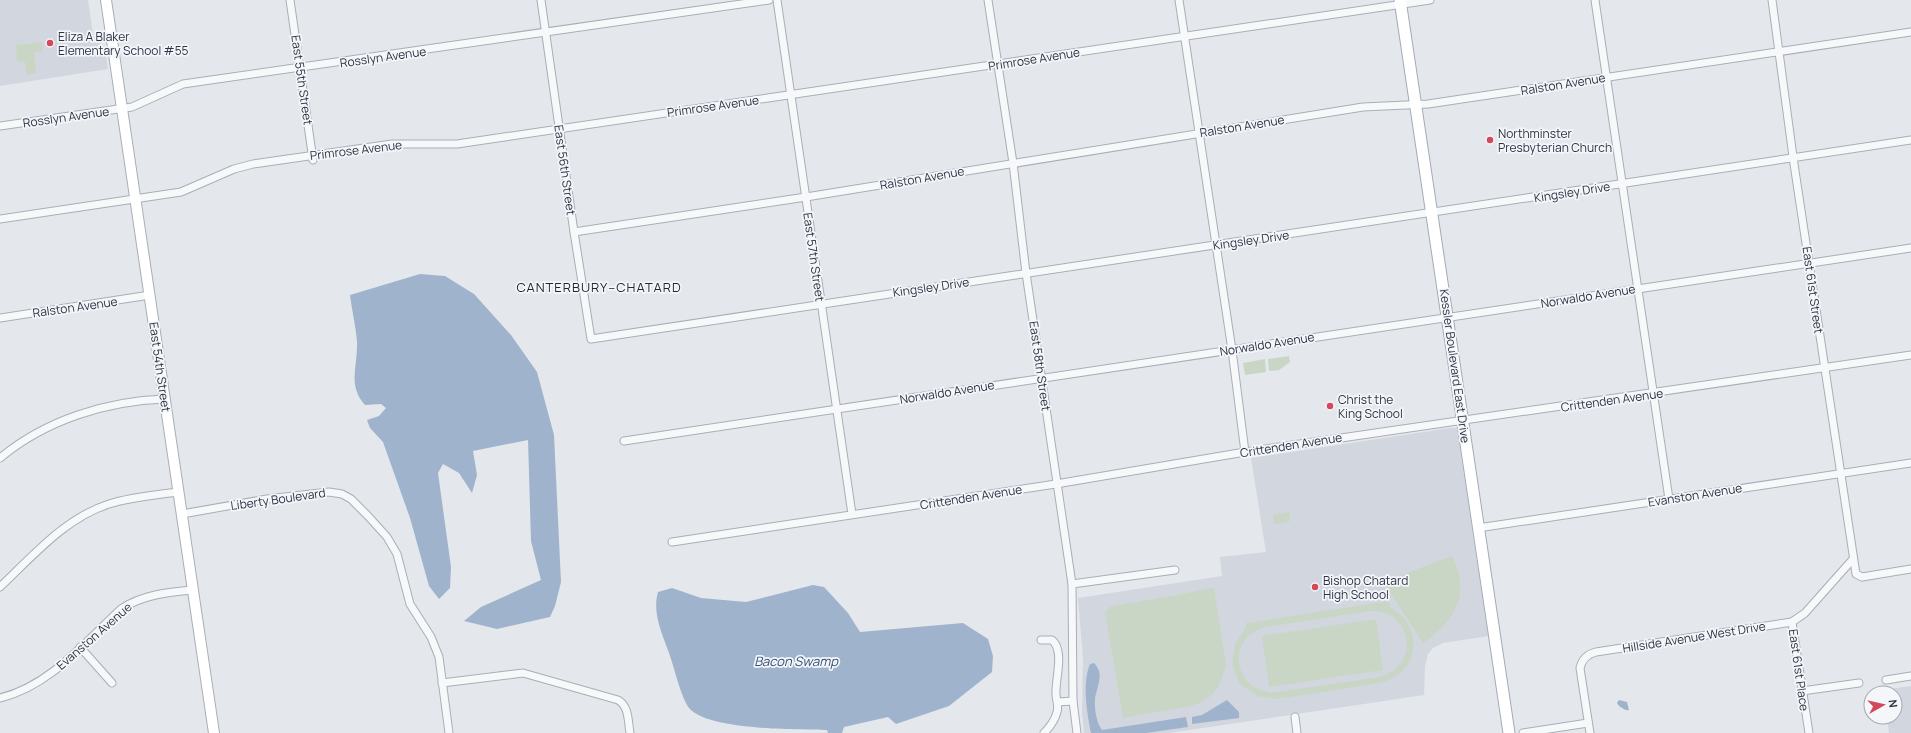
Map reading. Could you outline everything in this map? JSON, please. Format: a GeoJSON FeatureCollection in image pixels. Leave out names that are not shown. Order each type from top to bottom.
{"type":"FeatureCollection","features":[{"type":"Feature","properties":{"kind":"main road","name":"Kessler Boulevard East Drive"},"geometry":{"type":"LineString","coordinates":[[1400,2],[1509,733]]}},
{"type":"Feature","properties":{"kind":"street","name":"East 54th Street"},"geometry":{"type":"LineString","coordinates":[[106,0],[214,733]]}},
{"type":"Feature","properties":{"kind":"street","name":"East 55th Street"},"geometry":{"type":"LineString","coordinates":[[290,0],[313,158]]}},
{"type":"Feature","properties":{"kind":"street","name":"East 56th Street"},"geometry":{"type":"LineString","coordinates":[[541,0],[574,232],[591,339]]}},
{"type":"Feature","properties":{"kind":"street","name":"Rosslyn Avenue"},"geometry":{"type":"LineString","coordinates":[[0,126],[132,107],[178,85],[770,0]]}},
{"type":"Feature","properties":{"kind":"street","name":"East 57th Street"},"geometry":{"type":"LineString","coordinates":[[777,0],[852,514]]}},
{"type":"Feature","properties":{"kind":"street","name":"East 58th Street"},"geometry":{"type":"LineString","coordinates":[[988,0],[999,64],[1013,163],[1026,273],[1043,378],[1056,484],[1072,584],[1073,702],[1077,733]]}},
{"type":"Feature","properties":{"kind":"street"},"geometry":{"type":"LineString","coordinates":[[1179,0],[1232,350],[1245,452]]}},
{"type":"Feature","properties":{"kind":"street","name":"Primrose Avenue"},"geometry":{"type":"LineString","coordinates":[[0,219],[136,200],[187,191],[243,166],[313,158],[392,144],[457,144],[999,64],[1400,2],[1430,0]]}},
{"type":"Feature","properties":{"kind":"street"},"geometry":{"type":"LineString","coordinates":[[1595,0],[1669,499]]}},
{"type":"Feature","properties":{"kind":"street","name":"East 61st Street"},"geometry":{"type":"LineString","coordinates":[[1772,0],[1809,263],[1856,574],[1862,577],[1911,569]]}},
{"type":"Feature","properties":{"kind":"street","name":"Ralston Avenue"},"geometry":{"type":"LineString","coordinates":[[574,232],[806,197],[1199,132],[1363,107],[1416,105],[1911,32]]}},
{"type":"Feature","properties":{"kind":"street","name":"Kingsley Drive"},"geometry":{"type":"LineString","coordinates":[[591,339],[1911,140]]}},
{"type":"Feature","properties":{"kind":"street","name":"Norwaldo Avenue"},"geometry":{"type":"LineString","coordinates":[[624,441],[1911,248]]}},
{"type":"Feature","properties":{"kind":"street","name":"Ralston Avenue"},"geometry":{"type":"LineString","coordinates":[[0,318],[150,296]]}},
{"type":"Feature","properties":{"kind":"street","name":"Crittenden Avenue"},"geometry":{"type":"LineString","coordinates":[[672,542],[1056,484],[1245,452],[1654,394],[1911,355]]}},
{"type":"Feature","properties":{"kind":"street"},"geometry":{"type":"LineString","coordinates":[[0,458],[36,433],[77,415],[121,404],[165,399]]}},
{"type":"Feature","properties":{"kind":"street","name":"Evanston Avenue"},"geometry":{"type":"LineString","coordinates":[[1478,528],[1911,463]]}},
{"type":"Feature","properties":{"kind":"street"},"geometry":{"type":"LineString","coordinates":[[0,587],[64,527],[86,513],[121,501],[178,492]]}},
{"type":"Feature","properties":{"kind":"street","name":"Liberty Boulevard"},"geometry":{"type":"LineString","coordinates":[[182,514],[267,500],[329,492],[338,492],[349,498],[368,516],[394,548],[410,604],[435,647],[450,733]]}},
{"type":"Feature","properties":{"kind":"street","name":"East 61st Place"},"geometry":{"type":"LineString","coordinates":[[1809,733],[1792,622],[1805,613],[1853,559]]}},
{"type":"Feature","properties":{"kind":"street"},"geometry":{"type":"LineString","coordinates":[[1072,584],[1175,570]]}},
{"type":"Feature","properties":{"kind":"street","name":"Evanston Avenue"},"geometry":{"type":"LineString","coordinates":[[0,698],[34,685],[53,671],[121,609],[132,601],[193,590]]}},
{"type":"Feature","properties":{"kind":"street","name":"Hillside Avenue West Drive"},"geometry":{"type":"LineString","coordinates":[[1588,723],[1580,668],[1585,658],[1596,652],[1792,622]]}},
{"type":"Feature","properties":{"kind":"street"},"geometry":{"type":"LineString","coordinates":[[1041,640],[1052,640],[1057,648],[1056,693],[1058,709],[1055,719],[1044,733]]}},
{"type":"Feature","properties":{"kind":"street"},"geometry":{"type":"LineString","coordinates":[[80,647],[112,683]]}},
{"type":"Feature","properties":{"kind":"street"},"geometry":{"type":"LineString","coordinates":[[442,682],[510,673],[530,674],[618,700],[624,705],[626,710],[630,733]]}},
{"type":"Feature","properties":{"kind":"street"},"geometry":{"type":"LineString","coordinates":[[1886,680],[1911,676]]}},
{"type":"Feature","properties":{"kind":"street"},"geometry":{"type":"LineString","coordinates":[[1802,691],[1859,683]]}},
{"type":"Feature","properties":{"kind":"street"},"geometry":{"type":"LineString","coordinates":[[1058,702],[1073,702]]}},
{"type":"Feature","properties":{"kind":"street"},"geometry":{"type":"LineString","coordinates":[[1295,717],[1297,733]]}},
{"type":"Feature","properties":{"kind":"street"},"geometry":{"type":"LineString","coordinates":[[1523,733],[1588,723],[1590,733]]}},
{"type":"Feature","properties":{"kind":"shaded area","name":"Eliza A Blaker Elementary School #55"},"geometry":{"type":"Polygon","coordinates":[[[0,0],[88,0],[93,35],[105,50],[108,69],[0,86],[0,0]]]}},
{"type":"Feature","properties":{"kind":"shaded area","name":"Bishop Chatard High School"},"geometry":{"type":"Polygon","coordinates":[[[1457,428],[1488,636],[1443,643],[1433,648],[1428,654],[1425,666],[1424,695],[1169,733],[1084,733],[1082,712],[1083,659],[1078,598],[1222,576],[1220,557],[1266,552],[1251,458],[1457,428]]]}},
{"type":"Feature","properties":{"kind":"shaded area"},"geometry":{"type":"Polygon","coordinates":[[[1911,686],[1911,733],[1889,733],[1888,725],[1903,725],[1903,687],[1911,686]]]}},
{"type":"Feature","properties":{"kind":"green space"},"geometry":{"type":"Polygon","coordinates":[[[42,42],[43,51],[34,52],[36,73],[27,75],[25,62],[17,61],[16,45],[42,42]]]}},
{"type":"Feature","properties":{"kind":"green space"},"geometry":{"type":"Polygon","coordinates":[[[1289,356],[1290,362],[1279,370],[1269,371],[1268,359],[1289,356]]]}},
{"type":"Feature","properties":{"kind":"green space"},"geometry":{"type":"Polygon","coordinates":[[[1265,359],[1266,372],[1245,375],[1243,363],[1265,359]]]}},
{"type":"Feature","properties":{"kind":"green space"},"geometry":{"type":"Polygon","coordinates":[[[1289,512],[1290,521],[1274,524],[1273,515],[1289,512]]]}},
{"type":"Feature","properties":{"kind":"green space"},"geometry":{"type":"Polygon","coordinates":[[[1452,556],[1458,570],[1460,583],[1460,595],[1457,606],[1444,625],[1423,643],[1386,586],[1389,580],[1452,556]]]}},
{"type":"Feature","properties":{"kind":"green space"},"geometry":{"type":"Polygon","coordinates":[[[1214,588],[1226,664],[1223,676],[1218,686],[1207,699],[1200,703],[1181,708],[1123,718],[1105,612],[1110,607],[1214,588]]]}},
{"type":"Feature","properties":{"kind":"green space"},"geometry":{"type":"Polygon","coordinates":[[[1389,601],[1390,607],[1401,616],[1409,626],[1413,637],[1413,649],[1410,660],[1403,670],[1393,678],[1380,683],[1277,699],[1257,696],[1240,684],[1232,665],[1235,644],[1246,628],[1246,623],[1389,601]],[[1369,611],[1266,627],[1253,632],[1245,641],[1240,651],[1239,662],[1242,673],[1248,682],[1258,689],[1272,693],[1379,677],[1393,671],[1402,662],[1406,650],[1407,639],[1403,628],[1395,618],[1384,613],[1369,611]]]}},
{"type":"Feature","properties":{"kind":"green space"},"geometry":{"type":"Polygon","coordinates":[[[1376,619],[1383,670],[1269,687],[1262,636],[1376,619]]]}},
{"type":"Feature","properties":{"kind":"water"},"geometry":{"type":"Polygon","coordinates":[[[420,274],[445,276],[474,294],[511,335],[537,372],[554,435],[561,582],[555,606],[550,617],[497,629],[464,621],[481,607],[541,580],[531,541],[528,440],[473,451],[477,475],[472,493],[459,473],[443,464],[438,473],[451,567],[450,588],[439,599],[429,586],[410,518],[383,442],[370,428],[367,420],[379,416],[386,408],[381,404],[365,405],[356,390],[355,375],[357,342],[350,295],[420,274]]]}},
{"type":"Feature","properties":{"kind":"water","name":"Bacon Swamp"},"geometry":{"type":"Polygon","coordinates":[[[813,585],[824,587],[848,613],[860,632],[963,623],[988,639],[993,656],[992,672],[949,706],[896,724],[888,717],[844,727],[842,733],[828,733],[827,730],[774,729],[730,724],[711,720],[696,713],[687,705],[679,686],[659,623],[656,608],[658,592],[672,588],[701,598],[746,602],[813,585]]]}},
{"type":"Feature","properties":{"kind":"water"},"geometry":{"type":"Polygon","coordinates":[[[1094,663],[1100,676],[1095,699],[1095,711],[1097,720],[1102,730],[1186,717],[1188,727],[1146,733],[1091,733],[1087,707],[1086,680],[1090,664],[1094,663]]]}},
{"type":"Feature","properties":{"kind":"water"},"geometry":{"type":"Polygon","coordinates":[[[1227,700],[1239,712],[1239,718],[1192,724],[1192,717],[1202,715],[1227,700]]]}},
{"type":"Feature","properties":{"kind":"water"},"geometry":{"type":"Polygon","coordinates":[[[1619,700],[1627,702],[1629,710],[1619,706],[1617,703],[1619,700]]]}},
{"type":"Feature","properties":{"kind":"place","name":"Eliza A Blaker Elementary School #55"},"geometry":{"type":"Point","coordinates":[50,43]}},
{"type":"Feature","properties":{"kind":"place","name":"Northminster Presbyterian Church"},"geometry":{"type":"Point","coordinates":[1490,140]}},
{"type":"Feature","properties":{"kind":"place","name":"Christ the King School"},"geometry":{"type":"Point","coordinates":[1330,406]}},
{"type":"Feature","properties":{"kind":"place","name":"Bishop Chatard High School"},"geometry":{"type":"Point","coordinates":[1315,587]}},
{"type":"Feature","properties":{"kind":"district","name":"CANTERBURY–CHATARD"},"geometry":{"type":"Point","coordinates":[599,287]}}]}
